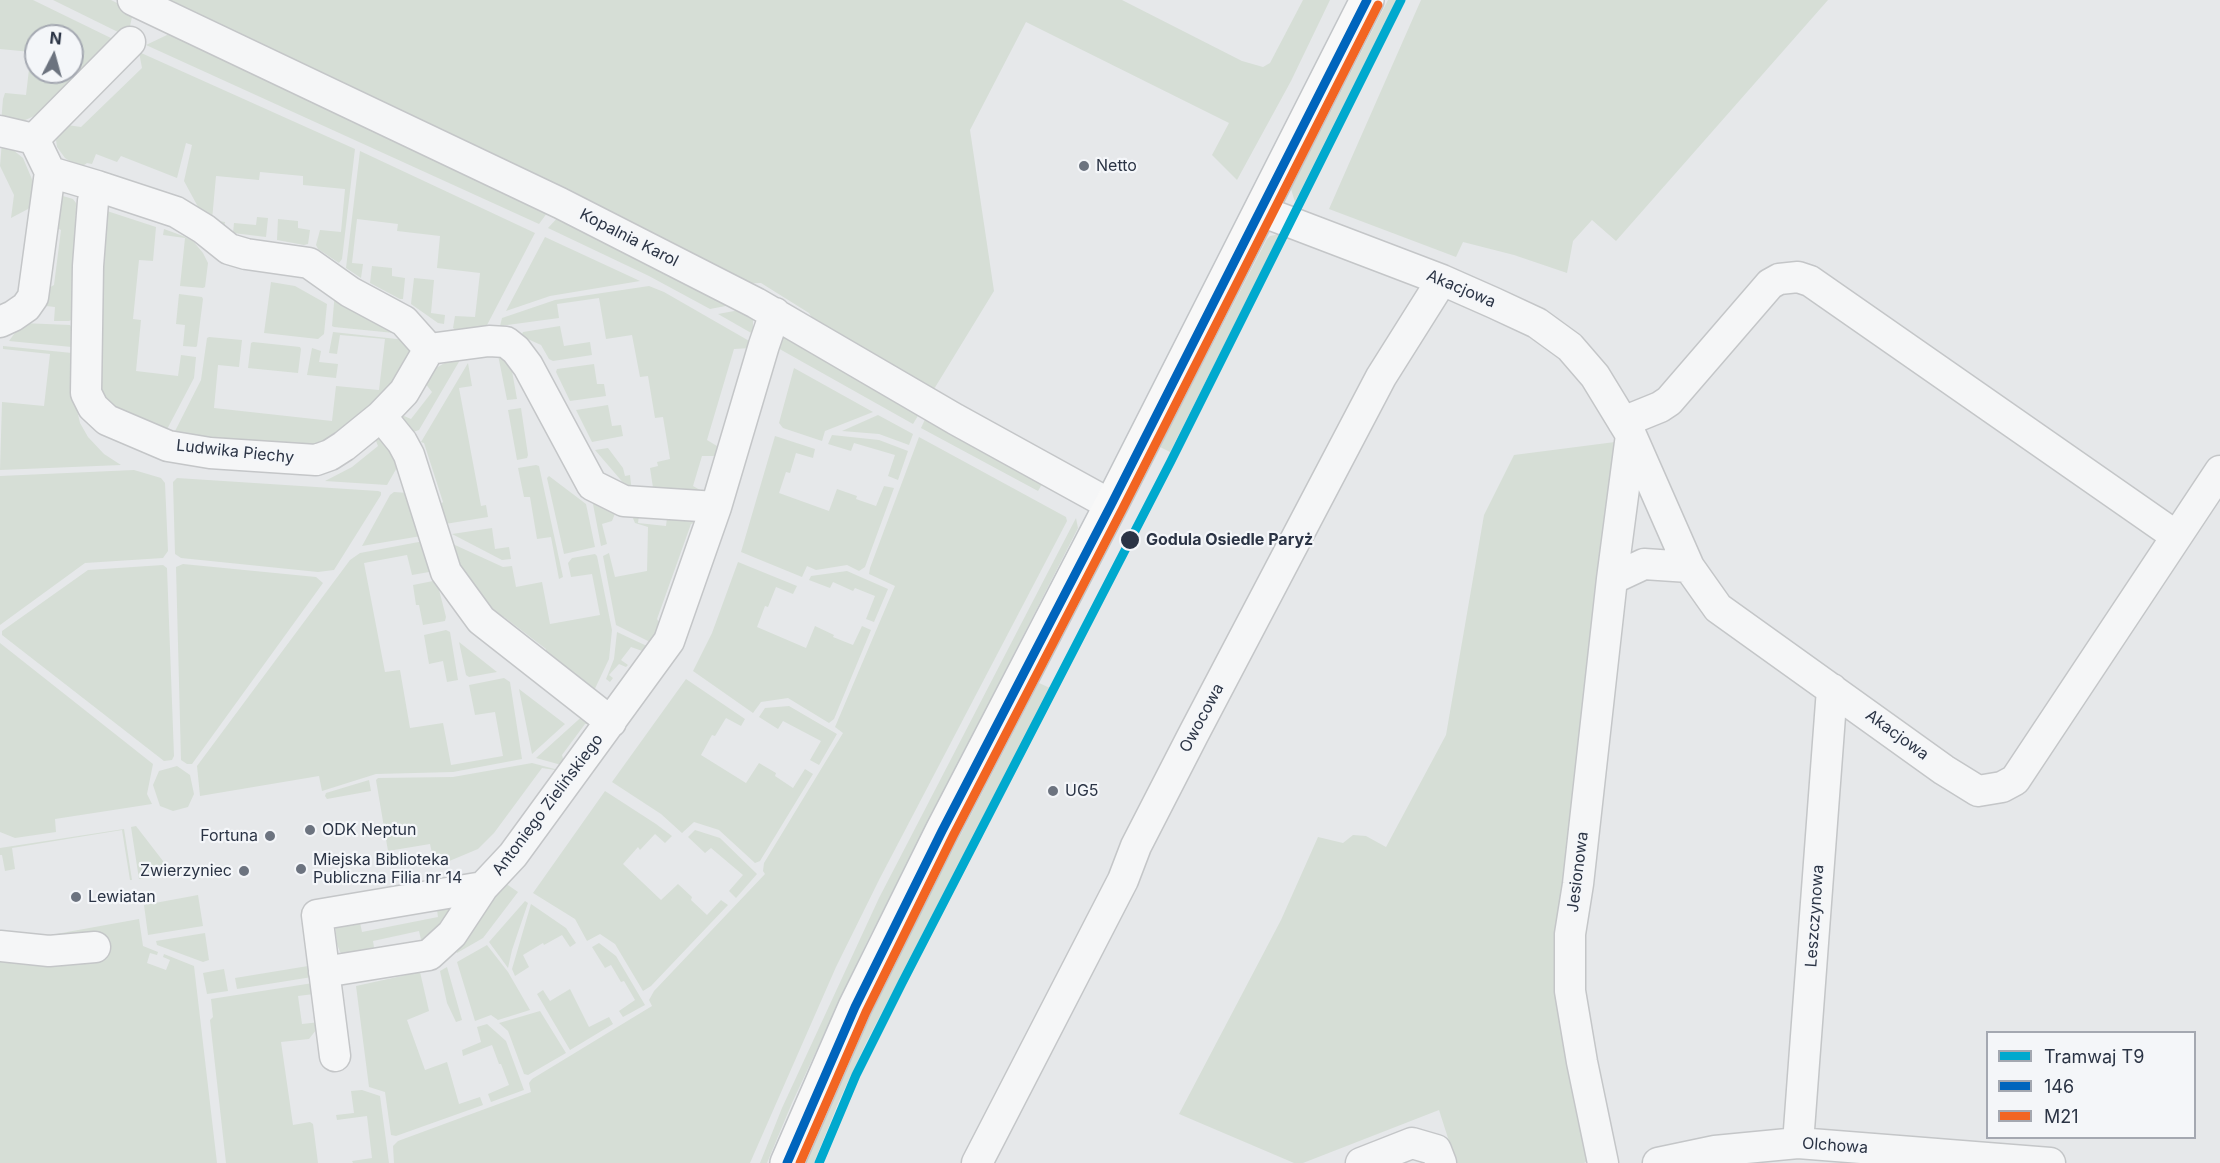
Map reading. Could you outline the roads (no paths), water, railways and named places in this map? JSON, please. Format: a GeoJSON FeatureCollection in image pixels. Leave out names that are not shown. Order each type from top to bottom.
{"type":"FeatureCollection","features":[{"type":"Feature","properties":{"kind":"main road"},"geometry":{"type":"LineString","coordinates":[[787,1163],[855,1008],[937,842],[1367,0]]}},
{"type":"Feature","properties":{"kind":"street","name":"Kopalnia Karol"},"geometry":{"type":"LineString","coordinates":[[134,0],[560,203],[775,313],[955,419],[1111,505]]}},
{"type":"Feature","properties":{"kind":"street"},"geometry":{"type":"LineString","coordinates":[[130,42],[138,18],[134,0]]}},
{"type":"Feature","properties":{"kind":"street"},"geometry":{"type":"LineString","coordinates":[[34,139],[130,42],[166,25],[185,23]]}},
{"type":"Feature","properties":{"kind":"street"},"geometry":{"type":"LineString","coordinates":[[0,131],[34,139]]}},
{"type":"Feature","properties":{"kind":"street"},"geometry":{"type":"LineString","coordinates":[[0,322],[26,307],[33,297],[50,172],[34,139]]}},
{"type":"Feature","properties":{"kind":"street"},"geometry":{"type":"LineString","coordinates":[[50,172],[176,212],[204,229],[229,249],[246,254],[309,263],[350,292],[404,321],[429,349]]}},
{"type":"Feature","properties":{"kind":"street","name":"Ludwika Piechy"},"geometry":{"type":"LineString","coordinates":[[97,186],[93,201],[88,266],[86,393],[93,407],[107,420],[168,446],[210,453],[316,460],[344,446],[381,416]]}},
{"type":"Feature","properties":{"kind":"street","name":"Akacjowa"},"geometry":{"type":"LineString","coordinates":[[1261,210],[1442,280],[1537,323],[1570,347],[1595,376],[1627,428],[1689,567],[1718,608],[1944,770],[1978,791],[2002,787],[2015,780],[2220,471]]}},
{"type":"Feature","properties":{"kind":"street"},"geometry":{"type":"LineString","coordinates":[[1627,428],[1669,401],[1770,284],[1779,279],[1798,277],[1810,280],[2176,536]]}},
{"type":"Feature","properties":{"kind":"street","name":"Owocowa"},"geometry":{"type":"LineString","coordinates":[[977,1163],[1123,880],[1136,846],[1177,765],[1376,387],[1442,280]]}},
{"type":"Feature","properties":{"kind":"street","name":"Antoniego Zielińskiego"},"geometry":{"type":"LineString","coordinates":[[324,972],[429,955],[452,934],[483,887],[513,855],[669,641],[717,507],[775,313]]}},
{"type":"Feature","properties":{"kind":"street"},"geometry":{"type":"LineString","coordinates":[[429,349],[489,341],[506,342],[516,350],[528,366],[592,485],[624,501],[717,507]]}},
{"type":"Feature","properties":{"kind":"street"},"geometry":{"type":"LineString","coordinates":[[381,416],[404,392],[429,349]]}},
{"type":"Feature","properties":{"kind":"street","name":"Antoniego Zielińskiego"},"geometry":{"type":"LineString","coordinates":[[381,416],[402,442],[409,455],[446,572],[481,620],[611,722]]}},
{"type":"Feature","properties":{"kind":"street","name":"Jesionowa"},"geometry":{"type":"LineString","coordinates":[[1603,1163],[1570,991],[1570,934],[1578,884],[1627,428]]}},
{"type":"Feature","properties":{"kind":"street"},"geometry":{"type":"LineString","coordinates":[[1612,579],[1644,564],[1689,567]]}},
{"type":"Feature","properties":{"kind":"street","name":"Leszczynowa"},"geometry":{"type":"LineString","coordinates":[[1797,1143],[1832,689]]}},
{"type":"Feature","properties":{"kind":"street","name":"Antoniego Zielińskiego"},"geometry":{"type":"LineString","coordinates":[[335,1056],[317,915],[483,887]]}},
{"type":"Feature","properties":{"kind":"street"},"geometry":{"type":"LineString","coordinates":[[0,945],[49,951],[95,947]]}},
{"type":"Feature","properties":{"kind":"street"},"geometry":{"type":"LineString","coordinates":[[1360,1163],[1412,1143],[1437,1150],[1441,1163]]}},
{"type":"Feature","properties":{"kind":"street","name":"Olchowa"},"geometry":{"type":"LineString","coordinates":[[1658,1163],[1715,1151],[1797,1143],[2050,1163]]}},
{"type":"Feature","properties":{"kind":"tram line","name":"T9"},"geometry":{"type":"LineString","coordinates":[[819,1163],[856,1075],[902,983],[1171,461],[1401,0]]}},
{"type":"Feature","properties":{"kind":"place","name":"Netto"},"geometry":{"type":"Point","coordinates":[1084,166]}},
{"type":"Feature","properties":{"kind":"place","name":"Godula Osiedle Paryż"},"geometry":{"type":"Point","coordinates":[1130,540]}},
{"type":"Feature","properties":{"kind":"place","name":"UG5"},"geometry":{"type":"Point","coordinates":[1053,791]}},
{"type":"Feature","properties":{"kind":"place","name":"ODK Neptun"},"geometry":{"type":"Point","coordinates":[310,830]}},
{"type":"Feature","properties":{"kind":"place","name":"Fortuna"},"geometry":{"type":"Point","coordinates":[270,836]}},
{"type":"Feature","properties":{"kind":"place","name":"Miejska Biblioteka Publiczna Filia nr 14"},"geometry":{"type":"Point","coordinates":[301,869]}},
{"type":"Feature","properties":{"kind":"place","name":"Zwierzyniec"},"geometry":{"type":"Point","coordinates":[244,871]}},
{"type":"Feature","properties":{"kind":"place","name":"Lewiatan"},"geometry":{"type":"Point","coordinates":[76,897]}}]}
